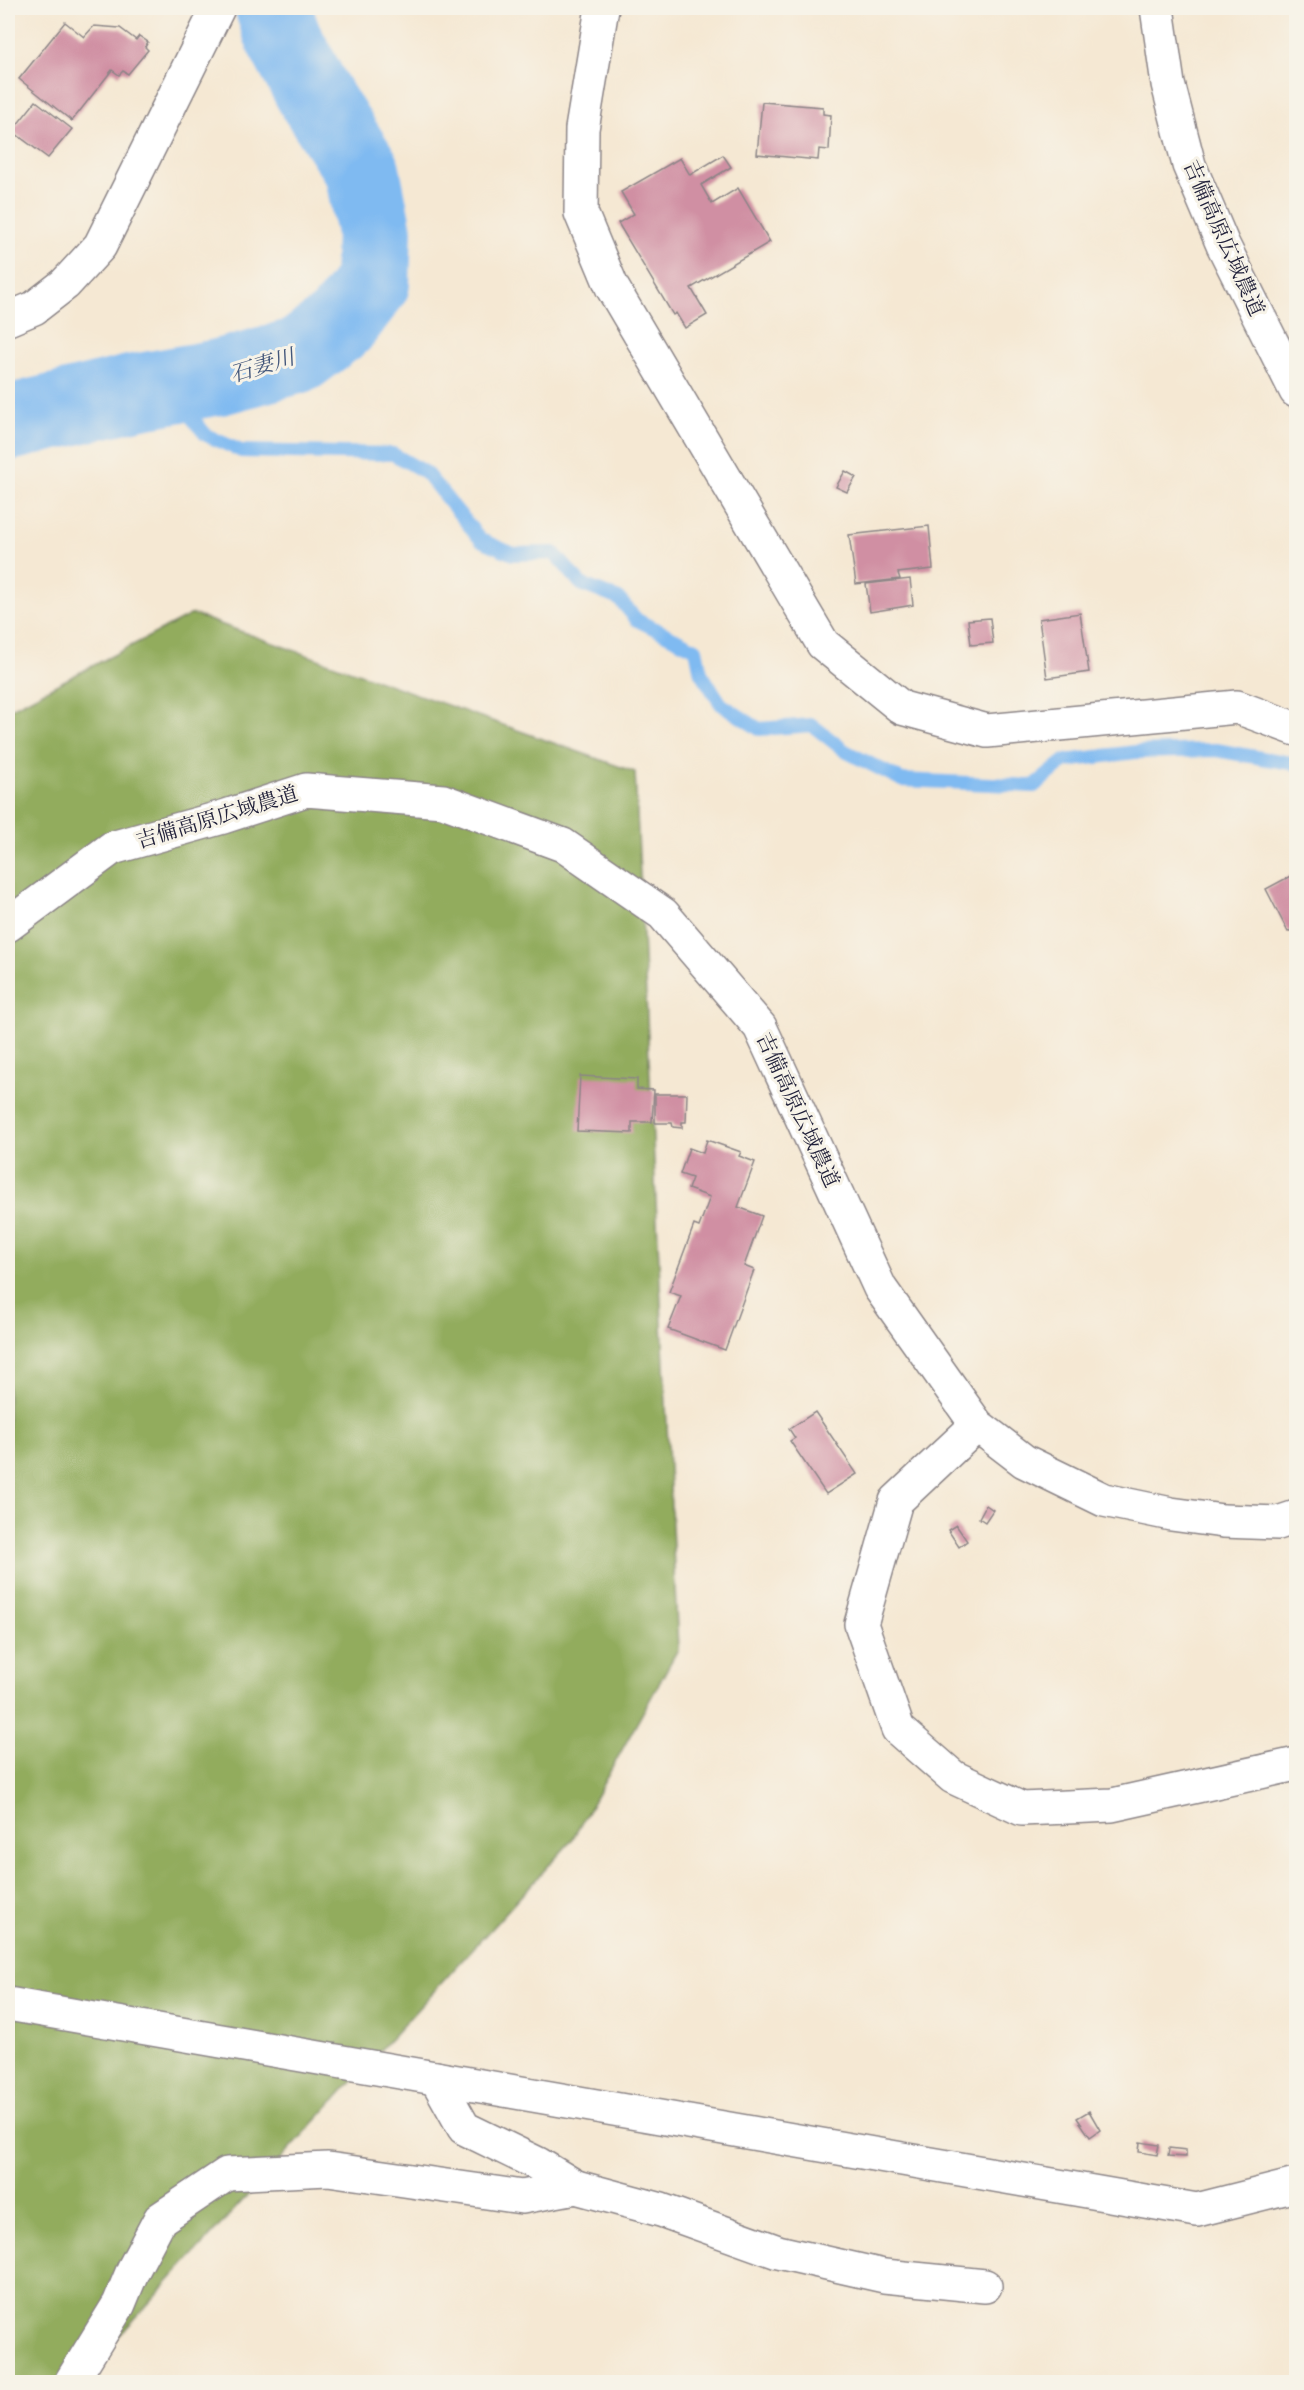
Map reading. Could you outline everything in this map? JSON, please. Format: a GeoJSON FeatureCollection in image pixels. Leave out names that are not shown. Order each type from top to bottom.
{"type":"FeatureCollection","features":[{"type":"Feature","properties":{"kind":"street"},"geometry":{"type":"LineString","coordinates":[[8,319],[34,308],[65,284],[100,246],[218,8]]}},
{"type":"Feature","properties":{"kind":"street"},"geometry":{"type":"LineString","coordinates":[[602,8],[582,129],[581,213],[612,287],[823,644],[902,708],[987,731],[1237,707],[1296,729]]}},
{"type":"Feature","properties":{"kind":"street","name":"吉備高原広域農道"},"geometry":{"type":"LineString","coordinates":[[1157,8],[1168,84],[1189,165],[1223,245],[1296,391]]}},
{"type":"Feature","properties":{"kind":"street","name":"吉備高原広域農道"},"geometry":{"type":"LineString","coordinates":[[8,925],[112,848],[223,817],[306,790],[443,801],[563,845],[663,914],[760,1027],[880,1288],[977,1425],[1024,1461],[1104,1500],[1171,1514],[1223,1521],[1278,1523],[1296,1516]]}},
{"type":"Feature","properties":{"kind":"street"},"geometry":{"type":"LineString","coordinates":[[977,1425],[896,1502],[861,1624],[898,1729],[953,1777],[1022,1809],[1112,1805],[1296,1764]]}},
{"type":"Feature","properties":{"kind":"street"},"geometry":{"type":"LineString","coordinates":[[8,2004],[1197,2210],[1296,2186]]}},
{"type":"Feature","properties":{"kind":"street"},"geometry":{"type":"LineString","coordinates":[[436,2078],[464,2128],[538,2164],[576,2187],[661,2210],[778,2252],[884,2276],[985,2286]]}},
{"type":"Feature","properties":{"kind":"street"},"geometry":{"type":"LineString","coordinates":[[71,2382],[119,2304],[133,2270],[160,2219],[227,2174],[328,2169],[522,2197],[576,2187]]}},
{"type":"Feature","properties":{"kind":"green space"},"geometry":{"type":"Polygon","coordinates":[[[192,614],[635,772],[678,1649],[572,1840],[77,2382],[8,2382],[8,710],[192,614]]]}},
{"type":"Feature","properties":{"kind":"building"},"geometry":{"type":"Polygon","coordinates":[[[65,22],[84,37],[94,26],[120,28],[136,40],[139,36],[148,42],[145,47],[148,50],[128,74],[123,71],[119,75],[112,70],[72,121],[19,79],[65,22]]]}},
{"type":"Feature","properties":{"kind":"building"},"geometry":{"type":"Polygon","coordinates":[[[36,101],[72,129],[48,158],[12,131],[36,101]]]}},
{"type":"Feature","properties":{"kind":"building"},"geometry":{"type":"Polygon","coordinates":[[[762,102],[823,107],[823,114],[831,115],[829,150],[819,149],[818,160],[757,154],[762,102]]]}},
{"type":"Feature","properties":{"kind":"building"},"geometry":{"type":"Polygon","coordinates":[[[723,155],[731,167],[701,185],[712,204],[738,188],[770,242],[691,288],[707,315],[685,328],[676,313],[673,315],[618,223],[634,214],[621,192],[680,158],[690,175],[723,155]]]}},
{"type":"Feature","properties":{"kind":"building"},"geometry":{"type":"Polygon","coordinates":[[[845,471],[856,477],[847,492],[836,487],[845,471]]]}},
{"type":"Feature","properties":{"kind":"building"},"geometry":{"type":"Polygon","coordinates":[[[929,526],[933,569],[898,573],[900,579],[856,584],[849,535],[929,526]]]}},
{"type":"Feature","properties":{"kind":"building"},"geometry":{"type":"Polygon","coordinates":[[[910,579],[913,605],[870,612],[866,584],[910,579]]]}},
{"type":"Feature","properties":{"kind":"building"},"geometry":{"type":"Polygon","coordinates":[[[1080,613],[1089,672],[1047,678],[1039,619],[1080,613]]]}},
{"type":"Feature","properties":{"kind":"building"},"geometry":{"type":"Polygon","coordinates":[[[990,618],[993,643],[971,645],[968,620],[990,618]]]}},
{"type":"Feature","properties":{"kind":"building"},"geometry":{"type":"Polygon","coordinates":[[[1296,873],[1296,927],[1288,932],[1266,889],[1296,873]]]}},
{"type":"Feature","properties":{"kind":"building"},"geometry":{"type":"Polygon","coordinates":[[[580,1076],[637,1079],[637,1089],[654,1090],[652,1122],[632,1122],[632,1133],[577,1131],[580,1076]]]}},
{"type":"Feature","properties":{"kind":"building"},"geometry":{"type":"Polygon","coordinates":[[[655,1094],[687,1094],[686,1122],[682,1122],[682,1128],[673,1127],[672,1123],[655,1123],[655,1094]]]}},
{"type":"Feature","properties":{"kind":"building"},"geometry":{"type":"Polygon","coordinates":[[[707,1140],[741,1152],[739,1156],[755,1162],[738,1207],[762,1216],[744,1266],[754,1270],[725,1350],[668,1329],[681,1296],[669,1292],[694,1225],[699,1227],[710,1197],[688,1189],[692,1178],[680,1174],[689,1148],[703,1153],[707,1140]]]}},
{"type":"Feature","properties":{"kind":"building"},"geometry":{"type":"Polygon","coordinates":[[[815,1412],[857,1474],[826,1494],[790,1441],[795,1438],[789,1429],[815,1412]]]}},
{"type":"Feature","properties":{"kind":"building"},"geometry":{"type":"Polygon","coordinates":[[[986,1505],[993,1510],[985,1522],[979,1518],[986,1505]]]}},
{"type":"Feature","properties":{"kind":"building"},"geometry":{"type":"Polygon","coordinates":[[[956,1525],[967,1541],[959,1547],[948,1530],[956,1525]]]}},
{"type":"Feature","properties":{"kind":"building"},"geometry":{"type":"Polygon","coordinates":[[[1089,2111],[1100,2130],[1090,2137],[1077,2118],[1089,2111]]]}},
{"type":"Feature","properties":{"kind":"building"},"geometry":{"type":"Polygon","coordinates":[[[1140,2142],[1159,2145],[1157,2155],[1139,2152],[1140,2142]]]}},
{"type":"Feature","properties":{"kind":"building"},"geometry":{"type":"Polygon","coordinates":[[[1169,2148],[1186,2150],[1186,2157],[1168,2156],[1169,2148]]]}},
{"type":"Feature","properties":{"kind":"waterway","name":"石妻川"},"geometry":{"type":"LineString","coordinates":[[8,423],[135,392],[219,377],[300,355],[341,324],[372,283],[374,232],[362,170],[315,97],[283,37],[273,8]]}},
{"type":"Feature","properties":{"kind":"waterway"},"geometry":{"type":"LineString","coordinates":[[166,386],[206,435],[241,451],[393,454],[425,472],[481,540],[513,554],[554,553],[581,584],[619,599],[637,620],[696,649],[701,673],[721,704],[759,729],[812,725],[845,751],[902,780],[1034,786],[1065,761],[1135,752],[1216,750],[1296,764]]}}]}
